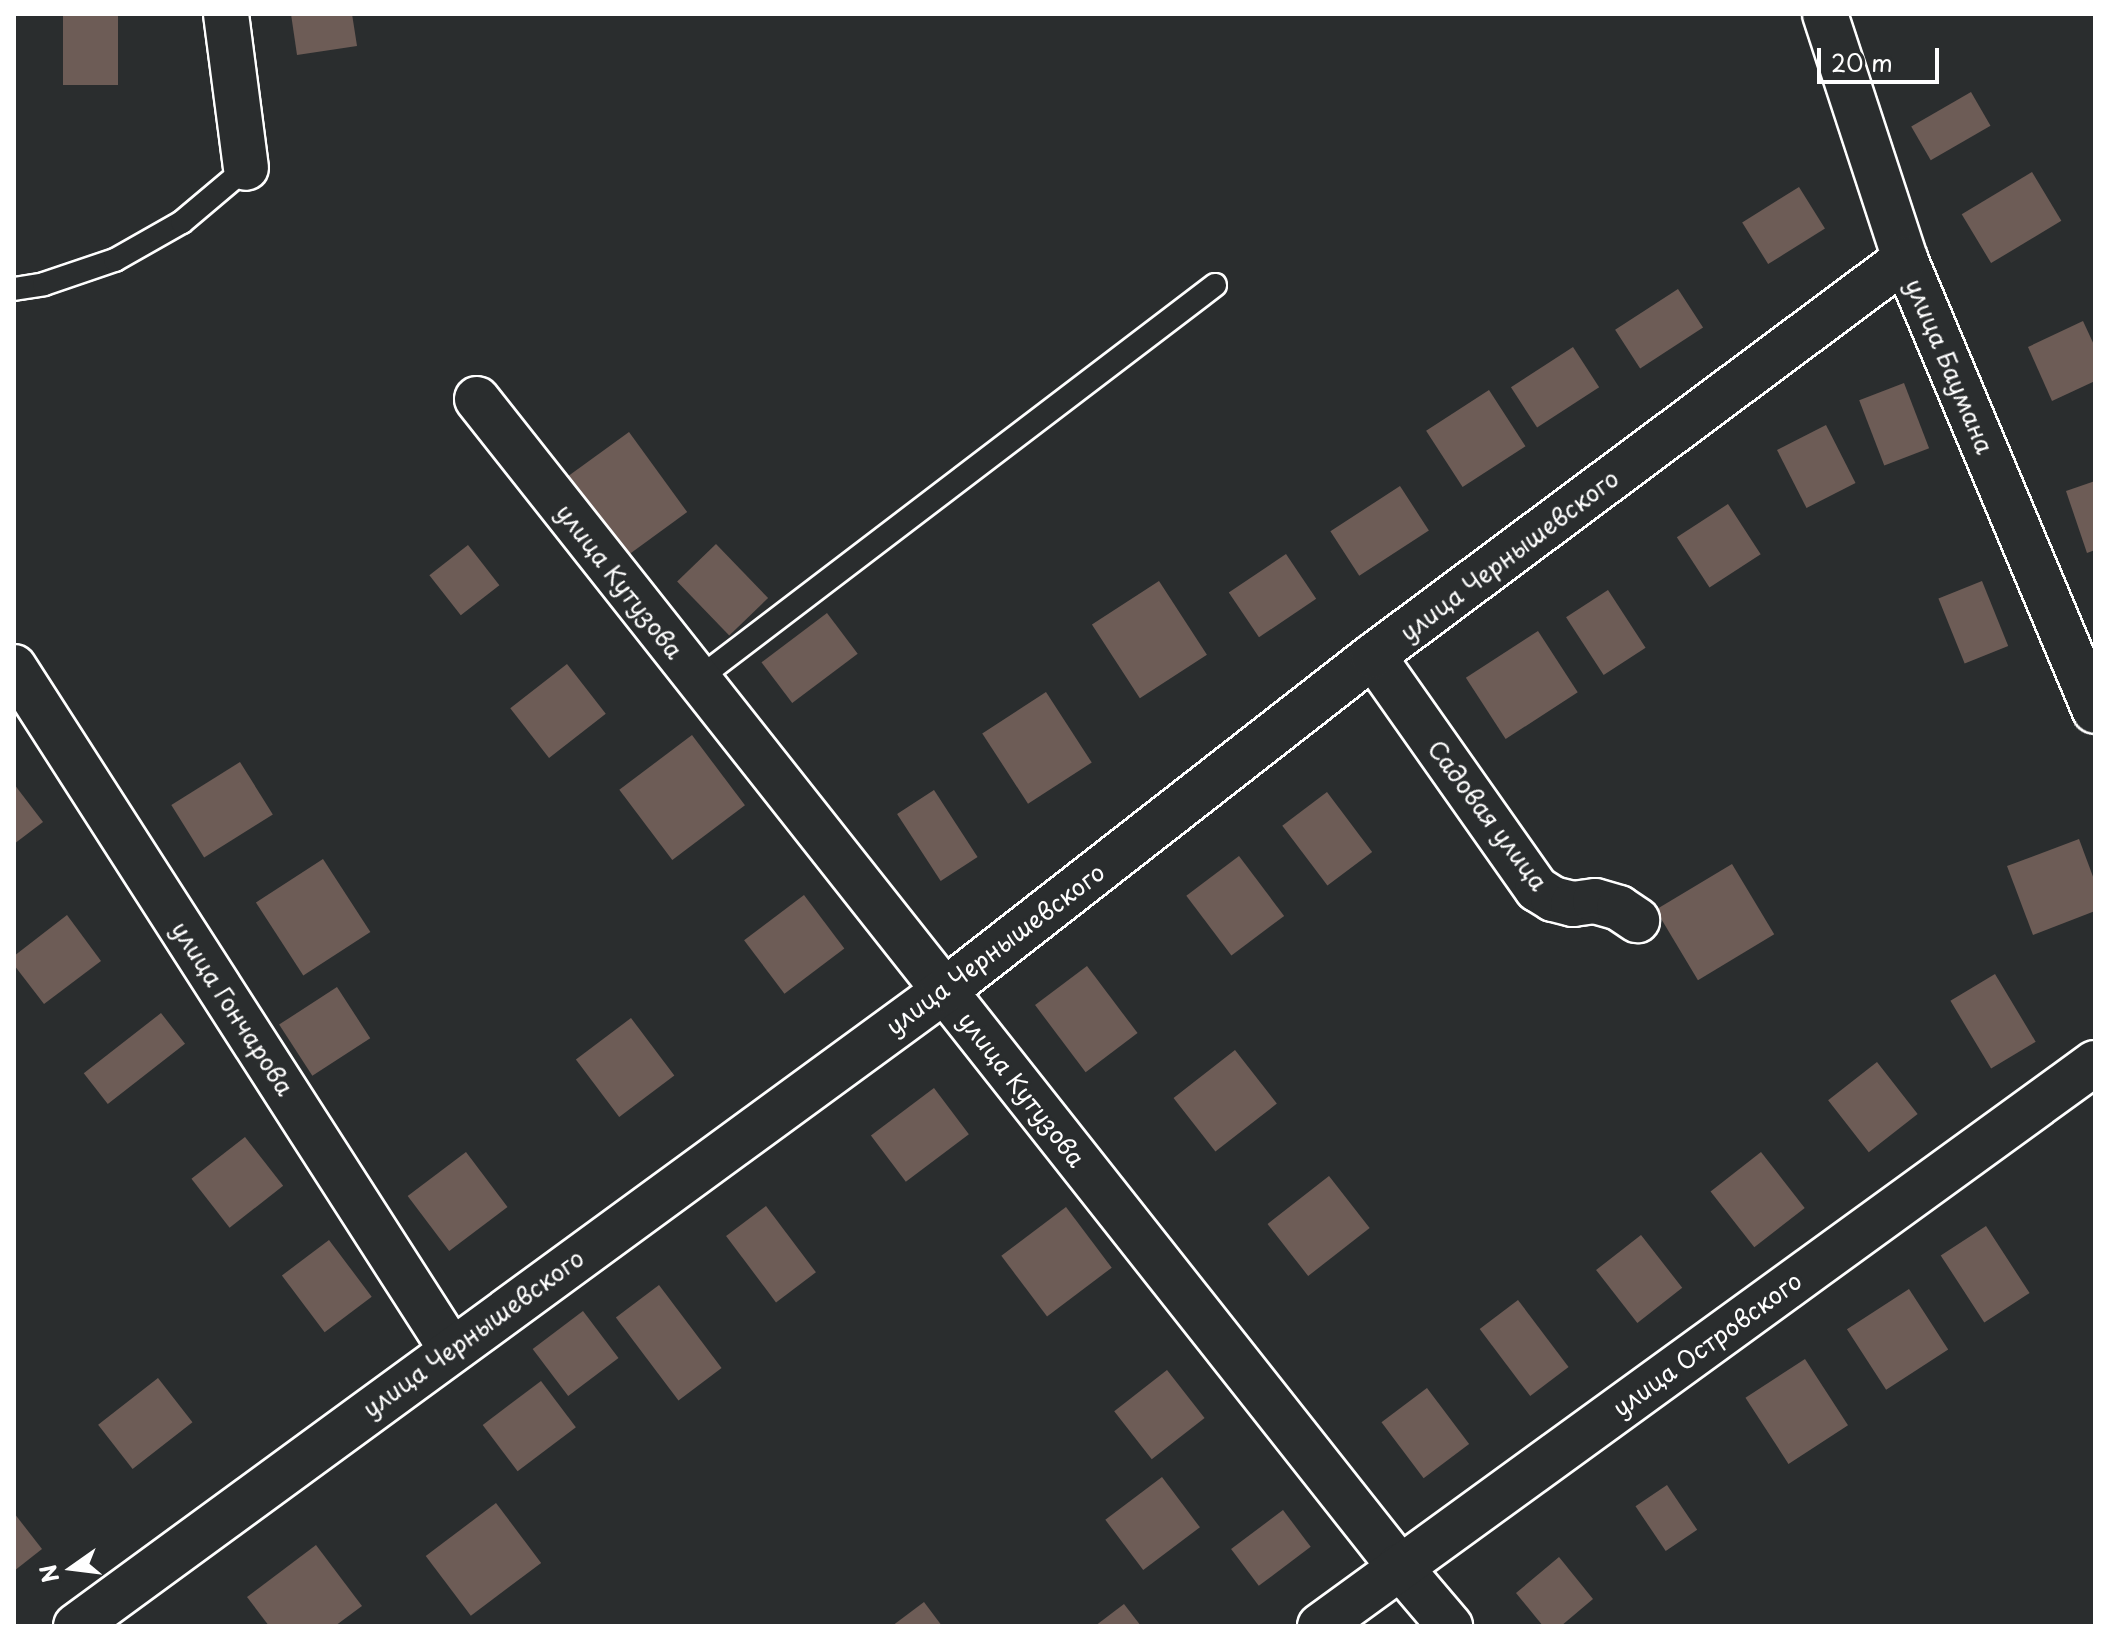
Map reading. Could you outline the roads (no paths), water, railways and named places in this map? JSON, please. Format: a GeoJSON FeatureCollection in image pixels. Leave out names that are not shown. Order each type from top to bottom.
{"type":"FeatureCollection","features":[{"type":"Feature","properties":{"kind":"street"},"geometry":{"type":"LineString","coordinates":[[226,14],[246,168]]}},
{"type":"Feature","properties":{"kind":"street","name":"улица Баумана"},"geometry":{"type":"LineString","coordinates":[[1825,14],[1905,259],[2095,711]]}},
{"type":"Feature","properties":{"kind":"street","name":"улица Чернышевского"},"geometry":{"type":"LineString","coordinates":[[76,1626],[944,991],[1373,656],[1905,259]]}},
{"type":"Feature","properties":{"kind":"street","name":"улица Кутузова"},"geometry":{"type":"LineString","coordinates":[[477,399],[1399,1566],[1450,1626]]}},
{"type":"Feature","properties":{"kind":"street","name":"Садовая улица"},"geometry":{"type":"LineString","coordinates":[[1373,656],[1537,889],[1563,901],[1595,901],[1619,908],[1637,920]]}},
{"type":"Feature","properties":{"kind":"street","name":"улица Гончарова"},"geometry":{"type":"LineString","coordinates":[[14,667],[451,1349]]}},
{"type":"Feature","properties":{"kind":"street","name":"улица Островского"},"geometry":{"type":"LineString","coordinates":[[1320,1626],[2095,1063]]}},
{"type":"Feature","properties":{"kind":"lane"},"geometry":{"type":"LineString","coordinates":[[14,289],[44,284],[115,260],[182,222],[246,168]]}},
{"type":"Feature","properties":{"kind":"lane"},"geometry":{"type":"LineString","coordinates":[[698,679],[1215,285]]}}]}
